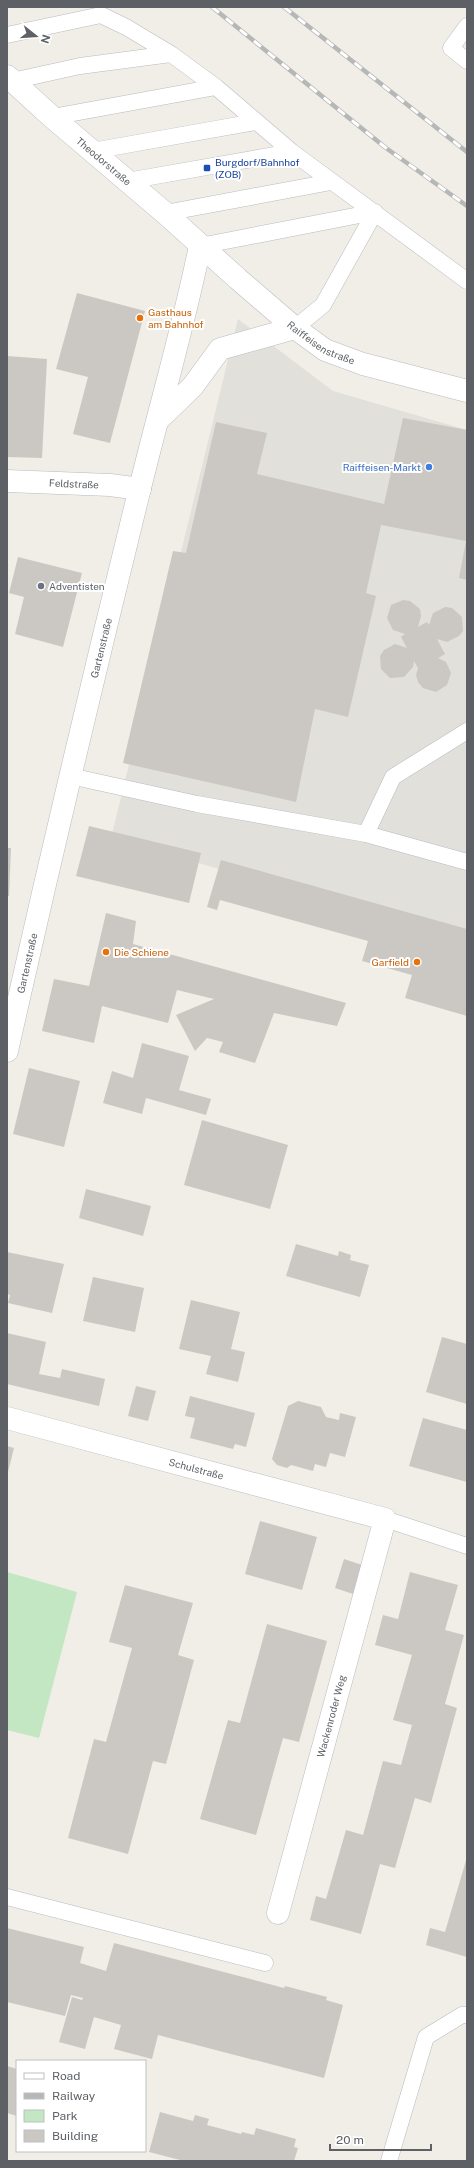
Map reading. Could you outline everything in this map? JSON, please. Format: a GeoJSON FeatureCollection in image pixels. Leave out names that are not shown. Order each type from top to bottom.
{"type":"FeatureCollection","features":[{"type":"Feature","properties":{"kind":"street","name":"Theodorstraße"},"geometry":{"type":"LineString","coordinates":[[9,79],[165,213],[200,246]]}},
{"type":"Feature","properties":{"kind":"street","name":"Raiffeisenstraße"},"geometry":{"type":"LineString","coordinates":[[200,246],[295,328],[325,350],[363,364],[467,391]]}},
{"type":"Feature","properties":{"kind":"street","name":"Gartenstraße"},"geometry":{"type":"LineString","coordinates":[[7,1051],[70,776],[140,489],[188,304],[200,246]]}},
{"type":"Feature","properties":{"kind":"street"},"geometry":{"type":"LineString","coordinates":[[158,420],[193,386],[220,349],[295,328]]}},
{"type":"Feature","properties":{"kind":"street","name":"Feldstraße"},"geometry":{"type":"LineString","coordinates":[[7,481],[110,485],[140,489]]}},
{"type":"Feature","properties":{"kind":"street","name":"Schulstraße"},"geometry":{"type":"LineString","coordinates":[[7,1418],[385,1520]]}},
{"type":"Feature","properties":{"kind":"street","name":"Wackenroder Weg"},"geometry":{"type":"LineString","coordinates":[[278,1913],[385,1520]]}},
{"type":"Feature","properties":{"kind":"lane"},"geometry":{"type":"LineString","coordinates":[[7,35],[101,15],[126,27],[171,54],[216,88],[292,152],[331,182],[375,212],[467,282]]}},
{"type":"Feature","properties":{"kind":"lane"},"geometry":{"type":"LineString","coordinates":[[467,26],[451,48],[467,61]]}},
{"type":"Feature","properties":{"kind":"lane"},"geometry":{"type":"LineString","coordinates":[[9,79],[80,66],[171,54]]}},
{"type":"Feature","properties":{"kind":"lane"},"geometry":{"type":"LineString","coordinates":[[52,117],[216,88]]}},
{"type":"Feature","properties":{"kind":"lane"},"geometry":{"type":"LineString","coordinates":[[92,151],[255,122]]}},
{"type":"Feature","properties":{"kind":"lane"},"geometry":{"type":"LineString","coordinates":[[127,181],[292,152]]}},
{"type":"Feature","properties":{"kind":"lane"},"geometry":{"type":"LineString","coordinates":[[165,213],[331,182]]}},
{"type":"Feature","properties":{"kind":"lane"},"geometry":{"type":"LineString","coordinates":[[200,246],[375,212]]}},
{"type":"Feature","properties":{"kind":"lane"},"geometry":{"type":"LineString","coordinates":[[295,328],[323,305],[375,212]]}},
{"type":"Feature","properties":{"kind":"lane"},"geometry":{"type":"LineString","coordinates":[[366,834],[393,777],[467,731]]}},
{"type":"Feature","properties":{"kind":"lane"},"geometry":{"type":"LineString","coordinates":[[70,776],[189,802],[366,834],[467,862]]}},
{"type":"Feature","properties":{"kind":"lane"},"geometry":{"type":"LineString","coordinates":[[385,1520],[467,1546]]}},
{"type":"Feature","properties":{"kind":"lane"},"geometry":{"type":"LineString","coordinates":[[7,1898],[264,1963]]}},
{"type":"Feature","properties":{"kind":"lane"},"geometry":{"type":"LineString","coordinates":[[389,2161],[426,2037],[462,2015],[467,2015]]}},
{"type":"Feature","properties":{"kind":"shaded area"},"geometry":{"type":"Polygon","coordinates":[[[238,319],[333,391],[467,430],[467,940],[111,838],[238,319]]]}},
{"type":"Feature","properties":{"kind":"green space"},"geometry":{"type":"Polygon","coordinates":[[[7,1572],[77,1592],[39,1738],[7,1730],[7,1572]]]}},
{"type":"Feature","properties":{"kind":"building"},"geometry":{"type":"Polygon","coordinates":[[[77,293],[145,311],[110,443],[73,434],[88,377],[56,369],[77,293]]]}},
{"type":"Feature","properties":{"kind":"building"},"geometry":{"type":"Polygon","coordinates":[[[7,356],[47,359],[42,458],[7,457],[7,356]]]}},
{"type":"Feature","properties":{"kind":"building"},"geometry":{"type":"Polygon","coordinates":[[[403,418],[467,430],[467,580],[459,578],[466,541],[381,525],[366,593],[376,596],[348,717],[315,709],[296,802],[123,763],[173,551],[186,553],[216,422],[267,433],[257,474],[384,504],[403,418]]]}},
{"type":"Feature","properties":{"kind":"building"},"geometry":{"type":"Polygon","coordinates":[[[18,557],[82,573],[63,647],[15,634],[24,597],[9,593],[18,557]]]}},
{"type":"Feature","properties":{"kind":"building"},"geometry":{"type":"Polygon","coordinates":[[[403,600],[410,601],[420,609],[421,616],[418,627],[427,622],[429,625],[433,613],[445,607],[452,608],[462,617],[463,631],[459,636],[447,642],[437,639],[445,654],[438,658],[446,662],[451,673],[447,685],[436,692],[423,688],[418,682],[416,675],[418,668],[414,661],[413,667],[404,677],[390,678],[381,669],[380,656],[384,650],[395,644],[407,648],[401,637],[405,634],[393,630],[387,618],[391,605],[403,600]]]}},
{"type":"Feature","properties":{"kind":"building"},"geometry":{"type":"Polygon","coordinates":[[[89,826],[201,853],[189,903],[76,876],[89,826]]]}},
{"type":"Feature","properties":{"kind":"building"},"geometry":{"type":"Polygon","coordinates":[[[7,848],[11,848],[9,896],[7,896],[7,848]]]}},
{"type":"Feature","properties":{"kind":"building"},"geometry":{"type":"Polygon","coordinates":[[[221,860],[467,929],[467,1016],[405,998],[412,975],[362,961],[368,941],[220,900],[217,910],[207,907],[221,860]]]}},
{"type":"Feature","properties":{"kind":"building"},"geometry":{"type":"Polygon","coordinates":[[[106,913],[136,921],[133,944],[346,1003],[337,1026],[274,1013],[255,1063],[219,1052],[223,1042],[207,1038],[195,1051],[176,1015],[214,999],[177,990],[168,1023],[102,1006],[94,1043],[42,1031],[54,979],[89,986],[106,913]]]}},
{"type":"Feature","properties":{"kind":"building"},"geometry":{"type":"Polygon","coordinates":[[[142,1043],[189,1056],[179,1090],[211,1099],[206,1115],[146,1098],[142,1114],[103,1103],[112,1071],[133,1078],[142,1043]]]}},
{"type":"Feature","properties":{"kind":"building"},"geometry":{"type":"Polygon","coordinates":[[[29,1068],[80,1081],[64,1147],[13,1134],[29,1068]]]}},
{"type":"Feature","properties":{"kind":"building"},"geometry":{"type":"Polygon","coordinates":[[[202,1120],[288,1145],[270,1209],[184,1185],[202,1120]]]}},
{"type":"Feature","properties":{"kind":"building"},"geometry":{"type":"Polygon","coordinates":[[[86,1189],[151,1206],[143,1236],[79,1218],[86,1189]]]}},
{"type":"Feature","properties":{"kind":"building"},"geometry":{"type":"Polygon","coordinates":[[[296,1244],[338,1256],[339,1251],[351,1255],[350,1260],[369,1265],[360,1297],[286,1276],[296,1244]]]}},
{"type":"Feature","properties":{"kind":"building"},"geometry":{"type":"Polygon","coordinates":[[[7,1252],[64,1264],[52,1313],[8,1303],[10,1295],[7,1294],[7,1252]]]}},
{"type":"Feature","properties":{"kind":"building"},"geometry":{"type":"Polygon","coordinates":[[[93,1277],[144,1288],[135,1332],[83,1321],[93,1277]]]}},
{"type":"Feature","properties":{"kind":"building"},"geometry":{"type":"Polygon","coordinates":[[[191,1300],[240,1312],[231,1349],[245,1352],[238,1382],[206,1374],[211,1356],[179,1349],[191,1300]]]}},
{"type":"Feature","properties":{"kind":"building"},"geometry":{"type":"Polygon","coordinates":[[[7,1333],[46,1342],[39,1374],[60,1378],[62,1369],[105,1379],[99,1406],[7,1384],[7,1333]]]}},
{"type":"Feature","properties":{"kind":"building"},"geometry":{"type":"Polygon","coordinates":[[[442,1337],[467,1344],[467,1404],[426,1392],[442,1337]]]}},
{"type":"Feature","properties":{"kind":"building"},"geometry":{"type":"Polygon","coordinates":[[[136,1386],[156,1391],[148,1421],[128,1416],[136,1386]]]}},
{"type":"Feature","properties":{"kind":"building"},"geometry":{"type":"Polygon","coordinates":[[[190,1396],[255,1413],[246,1447],[235,1444],[233,1449],[190,1438],[195,1418],[185,1416],[190,1396]]]}},
{"type":"Feature","properties":{"kind":"building"},"geometry":{"type":"Polygon","coordinates":[[[298,1401],[321,1407],[326,1417],[339,1420],[340,1413],[356,1417],[345,1457],[330,1453],[326,1467],[315,1464],[313,1471],[291,1465],[287,1468],[277,1465],[272,1459],[288,1406],[298,1401]]]}},
{"type":"Feature","properties":{"kind":"building"},"geometry":{"type":"Polygon","coordinates":[[[423,1418],[467,1430],[467,1482],[409,1466],[423,1418]]]}},
{"type":"Feature","properties":{"kind":"building"},"geometry":{"type":"Polygon","coordinates":[[[7,1446],[14,1448],[8,1472],[7,1472],[7,1446]]]}},
{"type":"Feature","properties":{"kind":"building"},"geometry":{"type":"Polygon","coordinates":[[[260,1521],[317,1537],[302,1590],[245,1574],[260,1521]]]}},
{"type":"Feature","properties":{"kind":"building"},"geometry":{"type":"Polygon","coordinates":[[[344,1559],[362,1565],[353,1594],[335,1588],[344,1559]]]}},
{"type":"Feature","properties":{"kind":"building"},"geometry":{"type":"Polygon","coordinates":[[[410,1572],[458,1585],[445,1630],[464,1635],[445,1704],[457,1708],[431,1803],[415,1798],[395,1868],[380,1864],[361,1934],[310,1920],[316,1896],[326,1899],[346,1830],[363,1835],[383,1761],[401,1765],[412,1725],[393,1720],[412,1655],[375,1645],[383,1615],[398,1619],[410,1572]]]}},
{"type":"Feature","properties":{"kind":"building"},"geometry":{"type":"Polygon","coordinates":[[[125,1585],[193,1603],[178,1655],[194,1660],[166,1764],[153,1761],[128,1854],[68,1838],[94,1739],[106,1742],[132,1648],[109,1642],[125,1585]]]}},
{"type":"Feature","properties":{"kind":"building"},"geometry":{"type":"Polygon","coordinates":[[[267,1624],[327,1641],[299,1742],[283,1738],[256,1835],[200,1819],[228,1720],[240,1723],[267,1624]]]}},
{"type":"Feature","properties":{"kind":"building"},"geometry":{"type":"Polygon","coordinates":[[[467,1857],[467,1957],[426,1945],[430,1928],[445,1932],[467,1857]]]}},
{"type":"Feature","properties":{"kind":"building"},"geometry":{"type":"Polygon","coordinates":[[[7,1928],[84,1947],[80,1963],[106,1971],[114,1943],[284,1988],[285,1986],[327,1997],[326,2000],[343,2005],[324,2078],[158,2035],[152,2059],[114,2049],[121,2025],[94,2017],[85,2049],[59,2042],[72,1997],[82,2000],[83,1998],[71,1995],[65,2016],[7,2002],[7,1928]]]}},
{"type":"Feature","properties":{"kind":"building"},"geometry":{"type":"Polygon","coordinates":[[[7,2066],[16,2069],[16,2116],[7,2113],[7,2066]]]}},
{"type":"Feature","properties":{"kind":"building"},"geometry":{"type":"Polygon","coordinates":[[[160,2112],[193,2121],[195,2115],[209,2119],[207,2125],[241,2134],[242,2132],[254,2135],[256,2128],[296,2139],[294,2147],[298,2148],[294,2161],[184,2161],[149,2152],[160,2112]]]}},
{"type":"Feature","properties":{"kind":"railway"},"geometry":{"type":"LineString","coordinates":[[212,7],[386,148],[467,206]]}},
{"type":"Feature","properties":{"kind":"railway"},"geometry":{"type":"LineString","coordinates":[[284,7],[467,152]]}},
{"type":"Feature","properties":{"kind":"place","name":"Burgdorf/Bahnhof (ZOB)"},"geometry":{"type":"Point","coordinates":[207,168]}},
{"type":"Feature","properties":{"kind":"place","name":"Gasthaus am Bahnhof"},"geometry":{"type":"Point","coordinates":[140,318]}},
{"type":"Feature","properties":{"kind":"place","name":"Raiffeisen-Markt"},"geometry":{"type":"Point","coordinates":[429,467]}},
{"type":"Feature","properties":{"kind":"place","name":"Adventisten"},"geometry":{"type":"Point","coordinates":[41,586]}},
{"type":"Feature","properties":{"kind":"place","name":"Die Schiene"},"geometry":{"type":"Point","coordinates":[106,952]}},
{"type":"Feature","properties":{"kind":"place","name":"Garfield"},"geometry":{"type":"Point","coordinates":[417,962]}}]}
